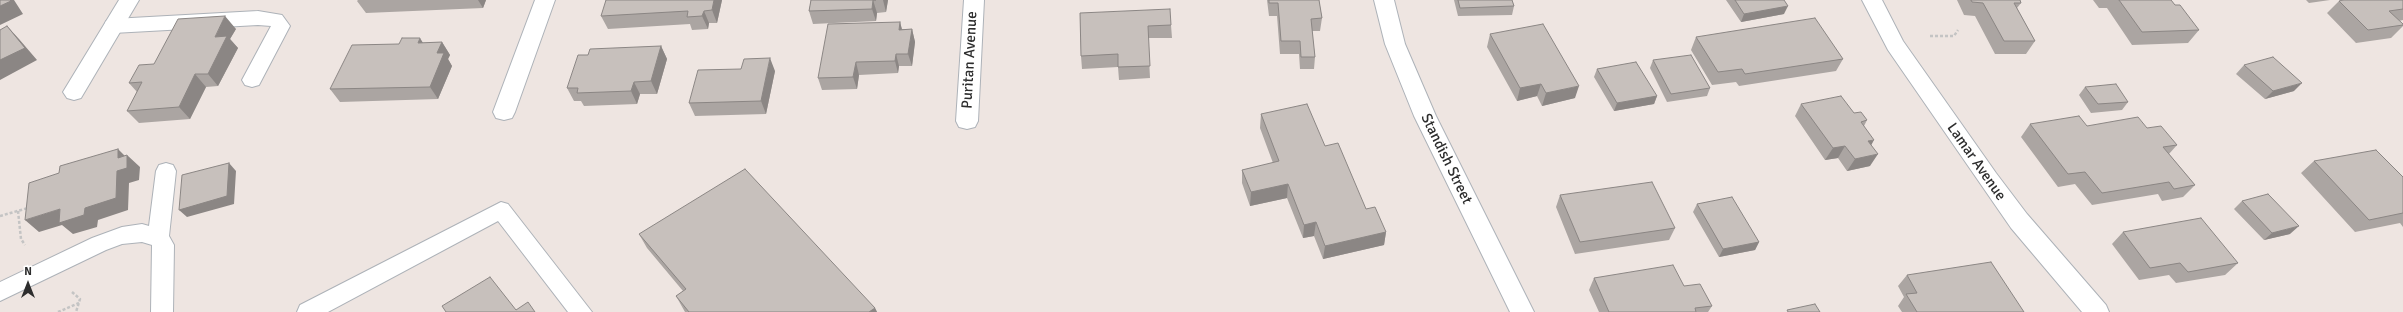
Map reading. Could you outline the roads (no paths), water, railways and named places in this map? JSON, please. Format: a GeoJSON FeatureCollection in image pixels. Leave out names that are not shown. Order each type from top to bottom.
{"type":"FeatureCollection","features":[{"type":"Feature","properties":{"kind":"street"},"geometry":{"type":"LineString","coordinates":[[74,92],[128,0]]}},
{"type":"Feature","properties":{"kind":"street"},"geometry":{"type":"LineString","coordinates":[[504,112],[545,0]]}},
{"type":"Feature","properties":{"kind":"street","name":"Puritan Avenue"},"geometry":{"type":"LineString","coordinates":[[967,121],[974,0]]}},
{"type":"Feature","properties":{"kind":"street","name":"Standish Street"},"geometry":{"type":"LineString","coordinates":[[1384,0],[1395,44],[1425,116],[1522,312]]}},
{"type":"Feature","properties":{"kind":"street","name":"Lamar Avenue"},"geometry":{"type":"LineString","coordinates":[[1872,0],[1896,46],[1988,179],[2019,221],[2097,312]]}},
{"type":"Feature","properties":{"kind":"lane"},"geometry":{"type":"LineString","coordinates":[[113,26],[258,18],[276,20],[281,26],[252,80]]}},
{"type":"Feature","properties":{"kind":"lane"},"geometry":{"type":"LineString","coordinates":[[162,312],[163,245],[158,236],[166,171]]}},
{"type":"Feature","properties":{"kind":"lane"},"geometry":{"type":"LineString","coordinates":[[308,312],[501,210],[581,312]]}},
{"type":"Feature","properties":{"kind":"lane"},"geometry":{"type":"LineString","coordinates":[[0,292],[99,244],[122,236],[142,233],[158,236]]}}]}
